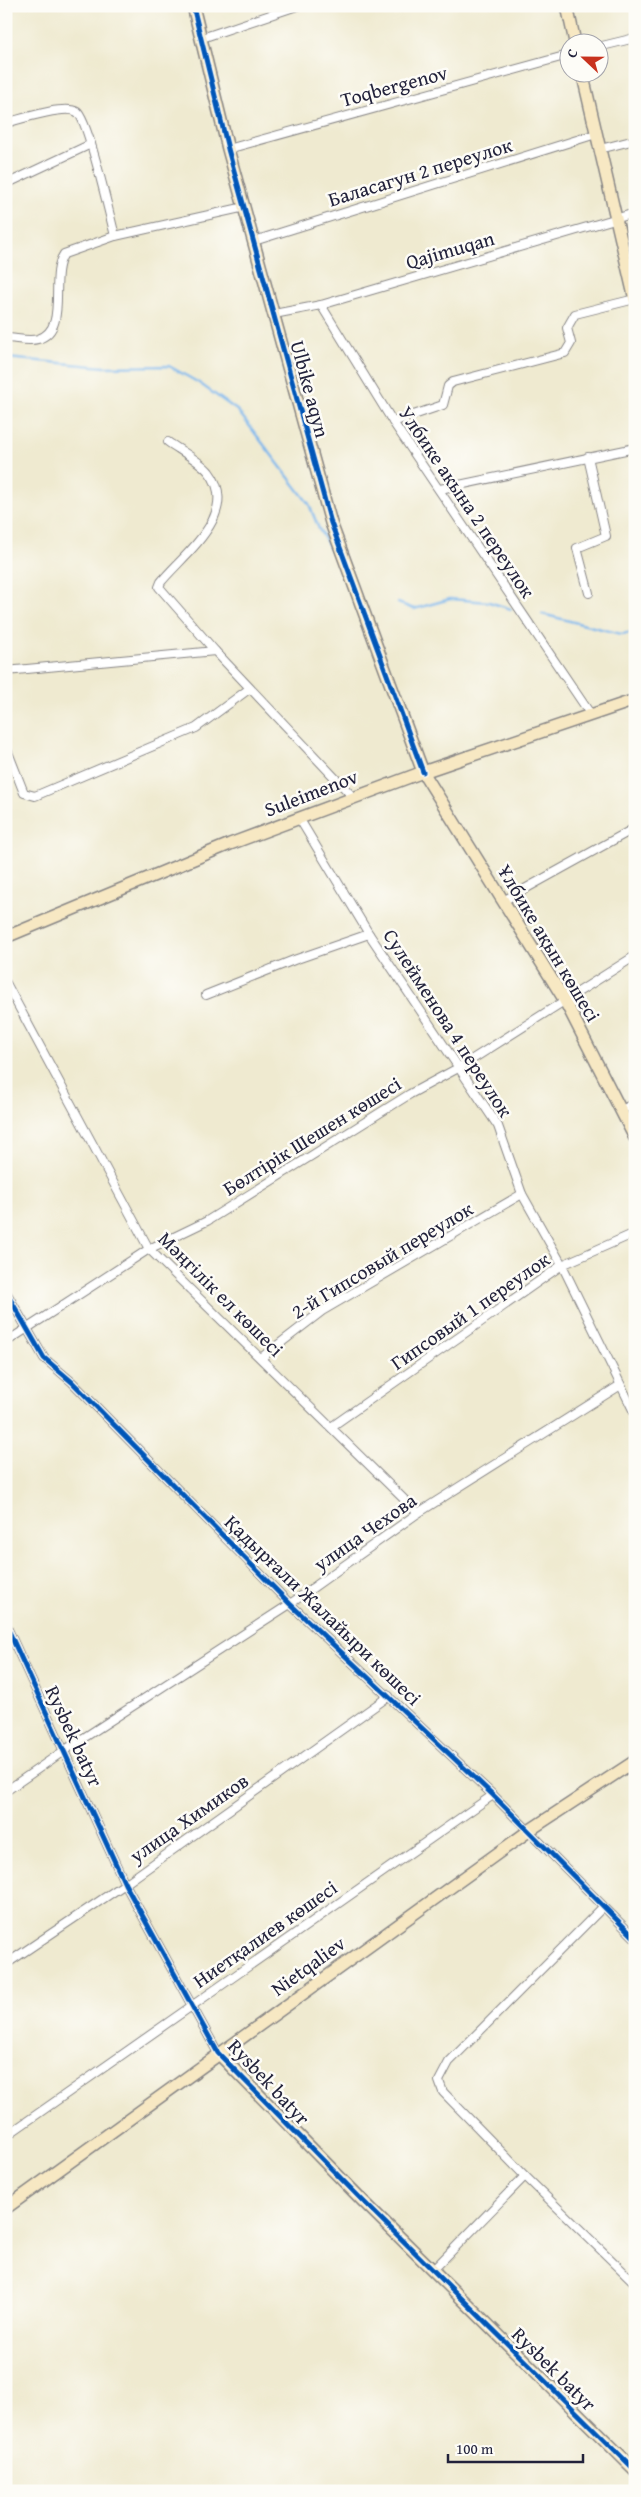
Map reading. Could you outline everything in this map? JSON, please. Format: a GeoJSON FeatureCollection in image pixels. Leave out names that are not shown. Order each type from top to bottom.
{"type":"FeatureCollection","features":[{"type":"Feature","properties":{"kind":"street","name":"Ulbike aqyn"},"geometry":{"type":"LineString","coordinates":[[193,6],[228,149],[332,523],[423,772]]}},
{"type":"Feature","properties":{"kind":"street"},"geometry":{"type":"LineString","coordinates":[[202,38],[297,6]]}},
{"type":"Feature","properties":{"kind":"street"},"geometry":{"type":"LineString","coordinates":[[567,6],[573,32]]}},
{"type":"Feature","properties":{"kind":"street"},"geometry":{"type":"LineString","coordinates":[[608,45],[635,38]]}},
{"type":"Feature","properties":{"kind":"street","name":"Toqbergenov"},"geometry":{"type":"LineString","coordinates":[[228,149],[558,58]]}},
{"type":"Feature","properties":{"kind":"street"},"geometry":{"type":"LineString","coordinates":[[393,422],[444,405],[448,386],[453,382],[565,353],[572,343],[567,328],[575,314],[635,299],[584,82]]}},
{"type":"Feature","properties":{"kind":"street"},"geometry":{"type":"LineString","coordinates":[[6,123],[70,110],[77,112],[82,117],[115,236]]}},
{"type":"Feature","properties":{"kind":"street","name":"Баласагун 2 переулок"},"geometry":{"type":"LineString","coordinates":[[254,241],[596,134]]}},
{"type":"Feature","properties":{"kind":"street"},"geometry":{"type":"LineString","coordinates":[[600,149],[635,140]]}},
{"type":"Feature","properties":{"kind":"street"},"geometry":{"type":"LineString","coordinates":[[6,184],[90,144]]}},
{"type":"Feature","properties":{"kind":"street"},"geometry":{"type":"LineString","coordinates":[[6,338],[38,339],[48,332],[56,320],[57,267],[64,254],[115,236],[245,207]]}},
{"type":"Feature","properties":{"kind":"street","name":"Qajimuqan"},"geometry":{"type":"LineString","coordinates":[[274,314],[321,305],[635,213]]}},
{"type":"Feature","properties":{"kind":"street","name":"Улбике акына 2 переулок"},"geometry":{"type":"LineString","coordinates":[[321,305],[393,422],[592,715]]}},
{"type":"Feature","properties":{"kind":"street"},"geometry":{"type":"LineString","coordinates":[[168,442],[209,472],[219,491],[215,518],[202,537],[171,570],[159,587],[249,689],[353,797]]}},
{"type":"Feature","properties":{"kind":"street"},"geometry":{"type":"LineString","coordinates":[[440,489],[635,448]]}},
{"type":"Feature","properties":{"kind":"street"},"geometry":{"type":"LineString","coordinates":[[588,457],[606,536],[577,548],[589,593]]}},
{"type":"Feature","properties":{"kind":"street"},"geometry":{"type":"LineString","coordinates":[[6,671],[215,651]]}},
{"type":"Feature","properties":{"kind":"street"},"geometry":{"type":"LineString","coordinates":[[6,747],[24,793],[35,796],[196,728],[249,689]]}},
{"type":"Feature","properties":{"kind":"street","name":"Suleimenov"},"geometry":{"type":"LineString","coordinates":[[6,937],[230,844],[353,797],[635,700]]}},
{"type":"Feature","properties":{"kind":"street","name":"Ұлбике ақын көшесі"},"geometry":{"type":"LineString","coordinates":[[423,772],[564,999],[635,1138]]}},
{"type":"Feature","properties":{"kind":"street","name":"Сулейменова 4 переулок"},"geometry":{"type":"LineString","coordinates":[[299,818],[369,934],[498,1126],[522,1194],[562,1265],[619,1386],[635,1414]]}},
{"type":"Feature","properties":{"kind":"street"},"geometry":{"type":"LineString","coordinates":[[503,901],[635,828]]}},
{"type":"Feature","properties":{"kind":"street"},"geometry":{"type":"LineString","coordinates":[[206,995],[294,960],[369,934]]}},
{"type":"Feature","properties":{"kind":"street","name":"Бөлтірік Шешен көшесі"},"geometry":{"type":"LineString","coordinates":[[6,1342],[149,1249],[207,1221],[410,1094],[460,1067],[564,999],[635,956]]}},
{"type":"Feature","properties":{"kind":"street","name":"Мәңгілік ел көшесі"},"geometry":{"type":"LineString","coordinates":[[6,983],[149,1249],[418,1513]]}},
{"type":"Feature","properties":{"kind":"street"},"geometry":{"type":"LineString","coordinates":[[621,1111],[635,1102]]}},
{"type":"Feature","properties":{"kind":"street","name":"2-й Гипсовый переулок"},"geometry":{"type":"LineString","coordinates":[[261,1358],[322,1311],[522,1194]]}},
{"type":"Feature","properties":{"kind":"street","name":"Гипсовый 1 переулок"},"geometry":{"type":"LineString","coordinates":[[331,1427],[562,1265],[635,1233]]}},
{"type":"Feature","properties":{"kind":"street","name":"Қадырғали Жалайыри көшесі"},"geometry":{"type":"LineString","coordinates":[[6,1292],[26,1330],[44,1358],[72,1382],[290,1604],[530,1830],[602,1907],[635,1938]]}},
{"type":"Feature","properties":{"kind":"street","name":"улица Чехова"},"geometry":{"type":"LineString","coordinates":[[6,1791],[65,1750],[290,1604],[418,1513],[619,1386]]}},
{"type":"Feature","properties":{"kind":"street","name":"Rysbek batyr"},"geometry":{"type":"LineString","coordinates":[[6,1625],[125,1884],[218,2053],[635,2470]]}},
{"type":"Feature","properties":{"kind":"street","name":"улица Химиков"},"geometry":{"type":"LineString","coordinates":[[6,1964],[125,1884],[389,1696]]}},
{"type":"Feature","properties":{"kind":"street","name":"Nietqaliev"},"geometry":{"type":"LineString","coordinates":[[6,2208],[195,2074],[218,2053],[530,1830],[635,1761]]}},
{"type":"Feature","properties":{"kind":"street","name":"Ниетқалиев көшесі"},"geometry":{"type":"LineString","coordinates":[[6,2136],[493,1795]]}},
{"type":"Feature","properties":{"kind":"street"},"geometry":{"type":"LineString","coordinates":[[602,1907],[449,2062],[439,2081],[442,2092],[635,2283]]}},
{"type":"Feature","properties":{"kind":"street"},"geometry":{"type":"LineString","coordinates":[[433,2270],[525,2176]]}},
{"type":"Feature","properties":{"kind":"waterway"},"geometry":{"type":"LineString","coordinates":[[6,358],[104,367],[169,366],[199,383],[238,411],[309,504],[319,529],[332,551]]}},
{"type":"Feature","properties":{"kind":"waterway"},"geometry":{"type":"LineString","coordinates":[[398,603],[414,609],[450,599],[489,602],[511,609]]}},
{"type":"Feature","properties":{"kind":"waterway"},"geometry":{"type":"LineString","coordinates":[[542,614],[621,634],[635,632]]}},
{"type":"Feature","properties":{"kind":"cycle path"},"geometry":{"type":"LineString","coordinates":[[193,6],[228,149],[331,523],[423,772]]}},
{"type":"Feature","properties":{"kind":"cycle path"},"geometry":{"type":"LineString","coordinates":[[6,1292],[44,1358],[72,1382],[290,1604],[493,1795],[635,1938]]}},
{"type":"Feature","properties":{"kind":"cycle path"},"geometry":{"type":"LineString","coordinates":[[6,1625],[125,1884],[218,2053],[363,2201],[635,2470]]}}]}
